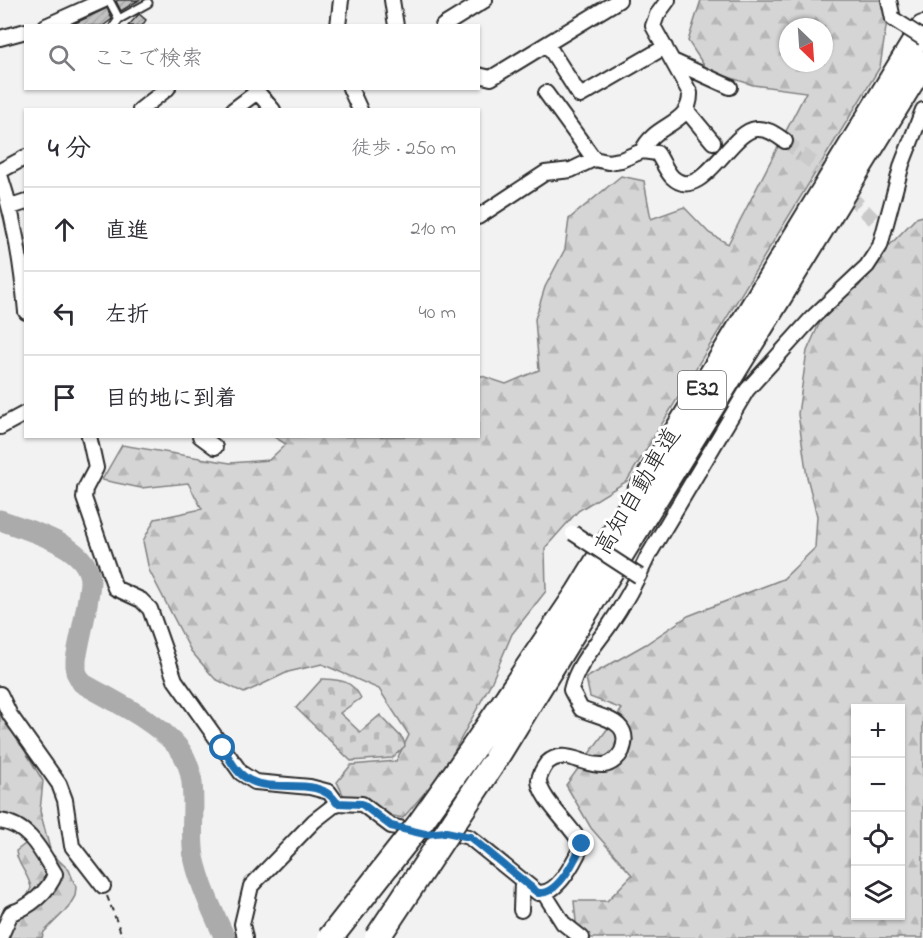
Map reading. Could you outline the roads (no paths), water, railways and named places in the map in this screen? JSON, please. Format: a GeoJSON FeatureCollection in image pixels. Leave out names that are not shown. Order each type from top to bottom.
{"type":"FeatureCollection","features":[{"type":"Feature","properties":{"kind":"highway","name":"高知自動車道"},"geometry":{"type":"LineString","coordinates":[[330,938],[418,826],[578,593],[923,28]]}},
{"type":"Feature","properties":{"kind":"highway","name":"高知自動車道"},"geometry":{"type":"LineString","coordinates":[[377,938],[491,766],[923,63]]}},
{"type":"Feature","properties":{"kind":"street"},"geometry":{"type":"LineString","coordinates":[[50,24],[104,0]]}},
{"type":"Feature","properties":{"kind":"street"},"geometry":{"type":"LineString","coordinates":[[338,24],[341,0]]}},
{"type":"Feature","properties":{"kind":"street"},"geometry":{"type":"LineString","coordinates":[[392,0],[396,24]]}},
{"type":"Feature","properties":{"kind":"street"},"geometry":{"type":"LineString","coordinates":[[446,24],[485,0]]}},
{"type":"Feature","properties":{"kind":"street"},"geometry":{"type":"LineString","coordinates":[[480,75],[491,78],[619,0]]}},
{"type":"Feature","properties":{"kind":"street"},"geometry":{"type":"LineString","coordinates":[[668,0],[657,15],[653,26],[675,62],[690,93],[688,112],[713,142]]}},
{"type":"Feature","properties":{"kind":"street"},"geometry":{"type":"LineString","coordinates":[[889,0],[893,19],[923,38]]}},
{"type":"Feature","properties":{"kind":"street"},"geometry":{"type":"LineString","coordinates":[[0,38],[24,32]]}},
{"type":"Feature","properties":{"kind":"street"},"geometry":{"type":"LineString","coordinates":[[547,44],[580,96],[665,47]]}},
{"type":"Feature","properties":{"kind":"street"},"geometry":{"type":"LineString","coordinates":[[675,62],[730,87]]}},
{"type":"Feature","properties":{"kind":"street"},"geometry":{"type":"LineString","coordinates":[[142,108],[163,90]]}},
{"type":"Feature","properties":{"kind":"street"},"geometry":{"type":"LineString","coordinates":[[351,90],[359,108]]}},
{"type":"Feature","properties":{"kind":"street"},"geometry":{"type":"LineString","coordinates":[[236,108],[260,91],[272,108]]}},
{"type":"Feature","properties":{"kind":"street"},"geometry":{"type":"LineString","coordinates":[[546,93],[594,159]]}},
{"type":"Feature","properties":{"kind":"street"},"geometry":{"type":"LineString","coordinates":[[544,893],[554,888],[576,857],[582,844],[573,829],[543,796],[539,779],[543,767],[552,759],[564,756],[587,763],[606,765],[619,757],[624,744],[622,728],[610,717],[582,709],[571,690],[576,672],[609,625],[639,576],[648,556],[747,390],[812,318],[867,266],[880,246],[879,224],[923,110]]}},
{"type":"Feature","properties":{"kind":"street"},"geometry":{"type":"LineString","coordinates":[[642,151],[648,139],[688,112]]}},
{"type":"Feature","properties":{"kind":"street"},"geometry":{"type":"LineString","coordinates":[[480,217],[545,173],[571,170],[594,159],[608,162],[621,160],[642,151],[657,153],[672,177],[685,183],[705,175],[745,132],[756,129],[770,130],[785,141]]}},
{"type":"Feature","properties":{"kind":"street"},"geometry":{"type":"LineString","coordinates":[[24,158],[0,173],[11,207],[24,290]]}},
{"type":"Feature","properties":{"kind":"street"},"geometry":{"type":"LineString","coordinates":[[11,207],[24,203]]}},
{"type":"Feature","properties":{"kind":"street"},"geometry":{"type":"LineString","coordinates":[[0,427],[24,414]]}},
{"type":"Feature","properties":{"kind":"street"},"geometry":{"type":"LineString","coordinates":[[89,438],[96,468],[85,489],[84,498],[115,588],[141,600],[150,609],[175,680],[233,765],[246,778],[329,792],[337,803]]}},
{"type":"Feature","properties":{"kind":"street"},"geometry":{"type":"LineString","coordinates":[[203,438],[215,447]]}},
{"type":"Feature","properties":{"kind":"street"},"geometry":{"type":"LineString","coordinates":[[573,533],[639,576]]}},
{"type":"Feature","properties":{"kind":"street"},"geometry":{"type":"LineString","coordinates":[[0,694],[5,717],[59,784],[65,800],[72,846],[103,886]]}},
{"type":"Feature","properties":{"kind":"street"},"geometry":{"type":"LineString","coordinates":[[245,938],[242,924],[251,886],[314,821],[337,803],[362,804],[391,826],[425,834],[446,832],[470,837],[493,854],[522,882],[544,893],[563,923],[582,938]]}},
{"type":"Feature","properties":{"kind":"street"},"geometry":{"type":"LineString","coordinates":[[0,821],[13,823],[33,838],[55,874],[51,886],[19,910],[11,913],[0,938]]}},
{"type":"Feature","properties":{"kind":"street"},"geometry":{"type":"LineString","coordinates":[[521,909],[522,882]]}},
{"type":"Feature","properties":{"kind":"lane"},"geometry":{"type":"LineString","coordinates":[[110,0],[119,19]]}},
{"type":"Feature","properties":{"kind":"lane"},"geometry":{"type":"LineString","coordinates":[[115,24],[119,19],[148,3]]}},
{"type":"Feature","properties":{"kind":"waterway"},"geometry":{"type":"LineString","coordinates":[[0,520],[55,541],[80,558],[87,569],[90,582],[89,592],[76,660],[76,672],[82,683],[156,727],[177,746],[185,758],[192,785],[194,857],[203,888],[225,938]]}},
{"type":"Feature","properties":{"kind":"tunnel"},"geometry":{"type":"LineString","coordinates":[[785,141],[830,176],[875,221]]}}]}
